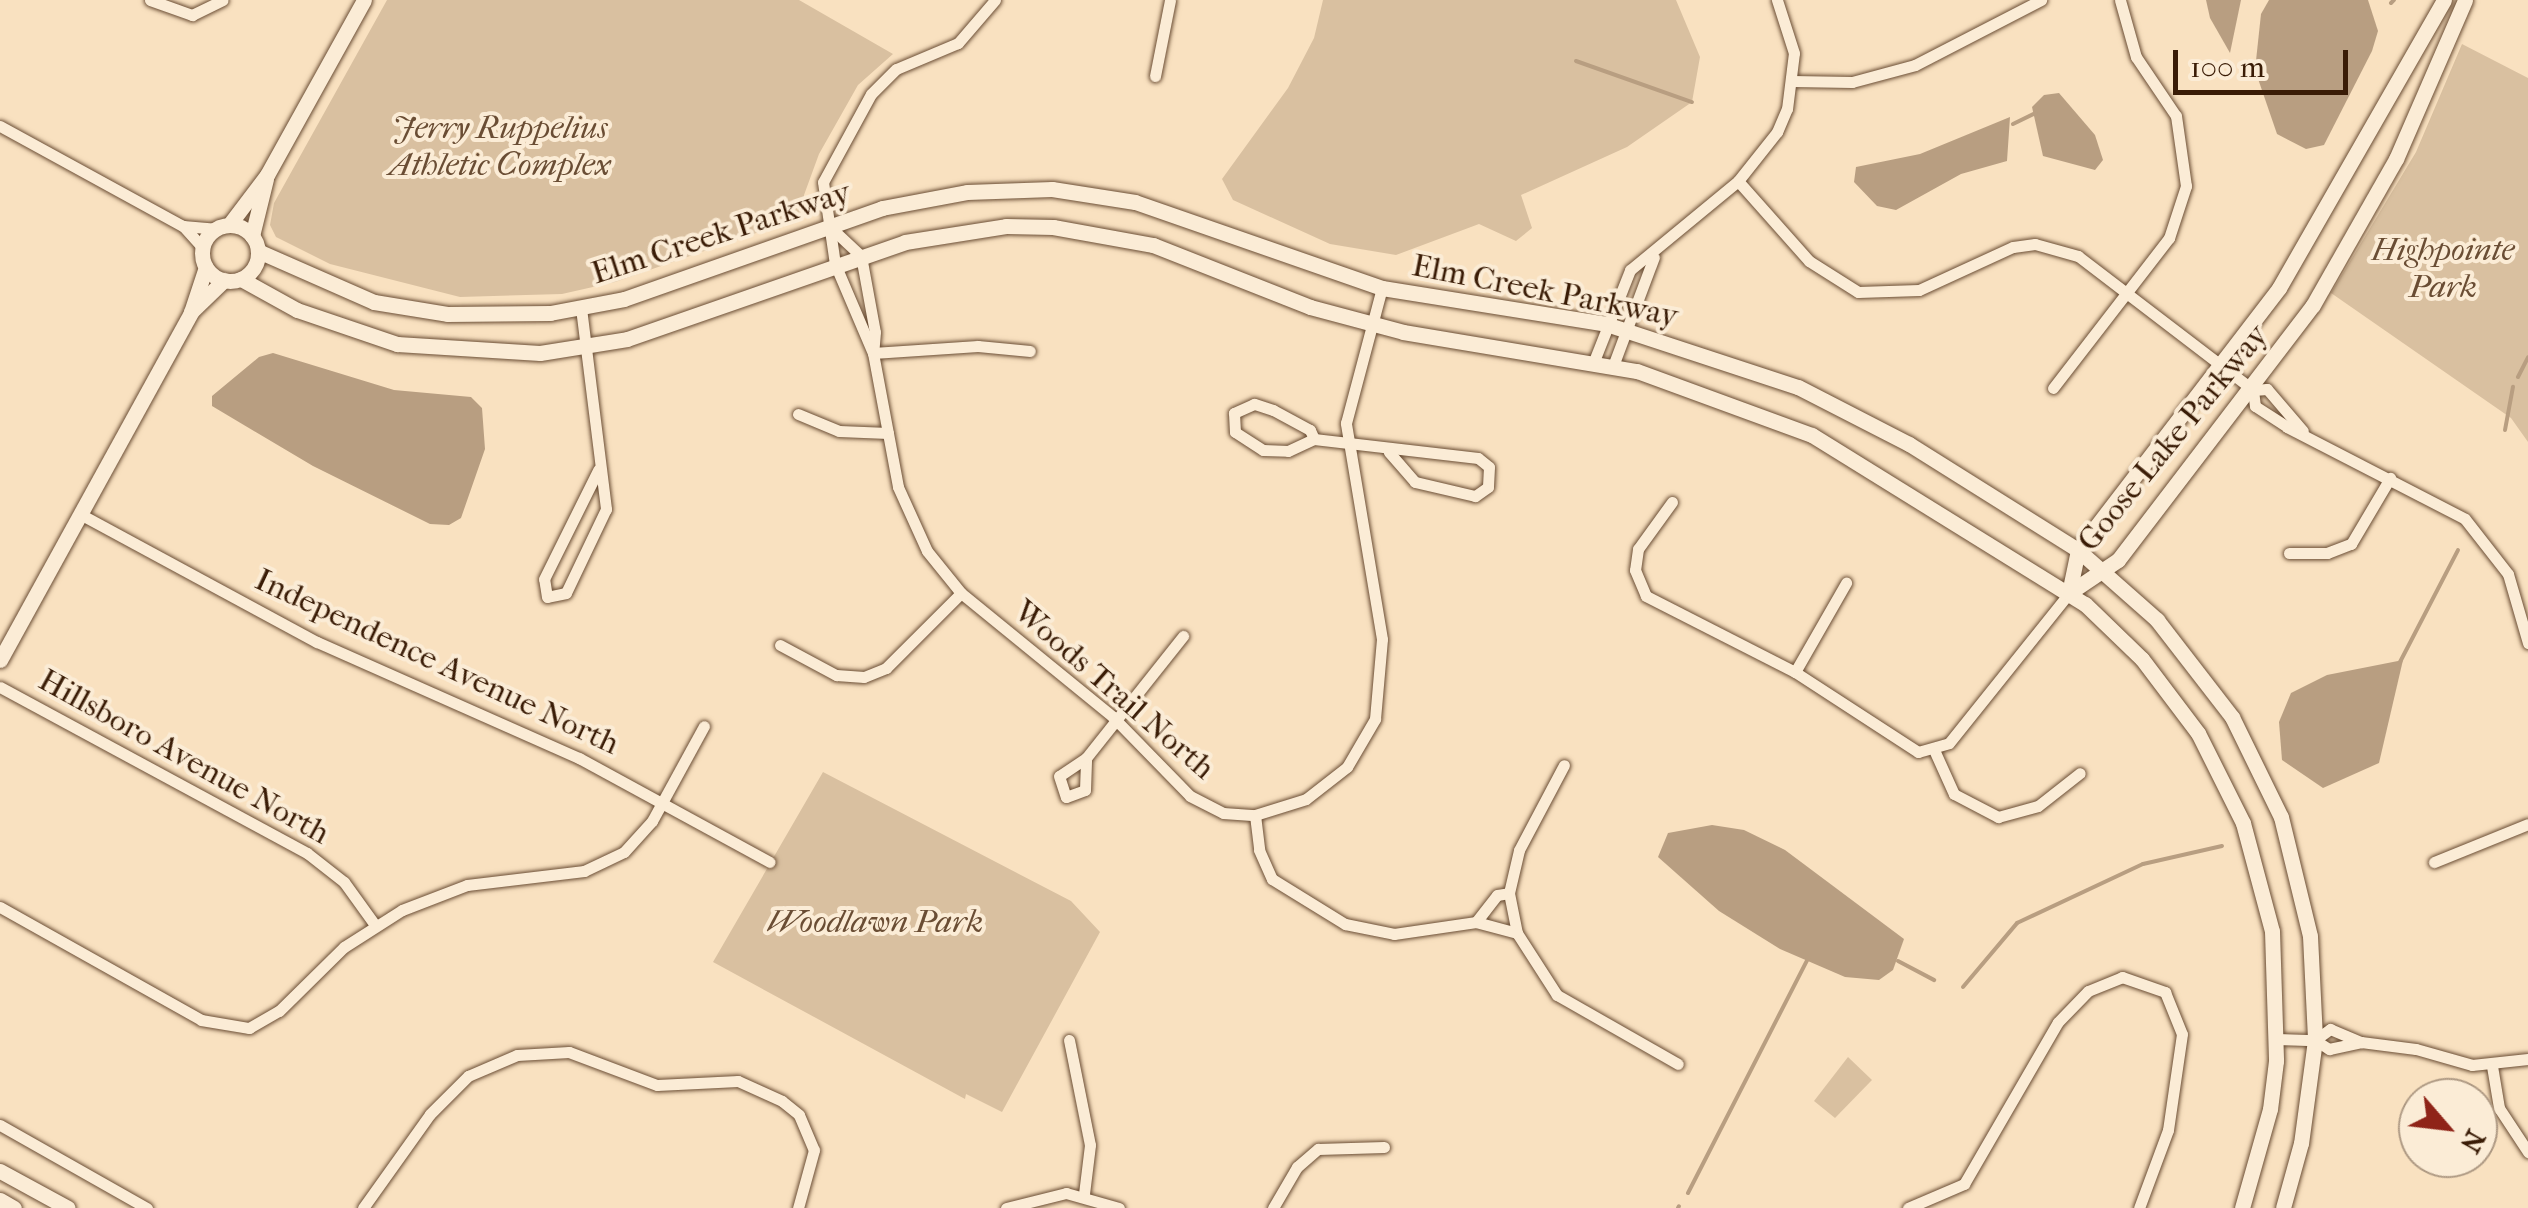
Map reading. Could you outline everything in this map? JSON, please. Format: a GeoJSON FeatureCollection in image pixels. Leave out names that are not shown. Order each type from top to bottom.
{"type":"FeatureCollection","features":[{"type":"Feature","properties":{"kind":"street"},"geometry":{"type":"LineString","coordinates":[[150,0],[192,15],[222,0]]}},
{"type":"Feature","properties":{"kind":"street"},"geometry":{"type":"LineString","coordinates":[[203,248],[267,175],[364,0]]}},
{"type":"Feature","properties":{"kind":"street","name":"Woods Trail North"},"geometry":{"type":"LineString","coordinates":[[995,0],[958,43],[896,69],[871,94],[823,182],[835,264],[872,354],[915,530],[961,593],[1113,717],[1190,796],[1223,813],[1255,816]]}},
{"type":"Feature","properties":{"kind":"street"},"geometry":{"type":"LineString","coordinates":[[1155,76],[1170,0]]}},
{"type":"Feature","properties":{"kind":"street"},"geometry":{"type":"LineString","coordinates":[[1594,362],[1630,270],[1656,253],[1738,181],[1777,132],[1792,81],[1789,27],[1777,0]]}},
{"type":"Feature","properties":{"kind":"street"},"geometry":{"type":"LineString","coordinates":[[1792,81],[1852,82],[1914,65],[2041,0]]}},
{"type":"Feature","properties":{"kind":"street"},"geometry":{"type":"LineString","coordinates":[[2054,388],[2169,238],[2181,209],[2186,160],[2176,116],[2136,56],[2120,0]]}},
{"type":"Feature","properties":{"kind":"street","name":"Goose Lake Parkway"},"geometry":{"type":"LineString","coordinates":[[2069,593],[2078,550],[2222,365],[2324,216],[2444,0]]}},
{"type":"Feature","properties":{"kind":"street","name":"Goose Lake Parkway"},"geometry":{"type":"LineString","coordinates":[[2069,593],[2105,572],[2253,390],[2357,234],[2465,0]]}},
{"type":"Feature","properties":{"kind":"street"},"geometry":{"type":"LineString","coordinates":[[0,126],[183,226],[203,248],[206,267],[191,312],[0,660]]}},
{"type":"Feature","properties":{"kind":"street"},"geometry":{"type":"LineString","coordinates":[[191,312],[254,267],[267,175]]}},
{"type":"Feature","properties":{"kind":"street"},"geometry":{"type":"LineString","coordinates":[[1738,181],[1810,261],[1858,292],[1919,290],[1993,252],[2036,244],[2078,256],[2130,292],[2253,390],[2266,389],[2303,431]]}},
{"type":"Feature","properties":{"kind":"street","name":"Elm Creek Parkway"},"geometry":{"type":"LineString","coordinates":[[255,244],[360,298],[401,308],[492,316],[580,308],[687,278],[828,225],[967,192],[1079,192],[1196,220],[1382,288],[1624,329],[1736,362],[1856,414],[2078,550],[2105,572],[2197,666],[2264,774],[2299,877],[2310,936],[2315,1040],[2301,1143],[2283,1208]]}},
{"type":"Feature","properties":{"kind":"street"},"geometry":{"type":"LineString","coordinates":[[828,225],[861,256]]}},
{"type":"Feature","properties":{"kind":"street"},"geometry":{"type":"LineString","coordinates":[[183,226],[222,227],[255,244]]}},
{"type":"Feature","properties":{"kind":"street","name":"Elm Creek Parkway"},"geometry":{"type":"LineString","coordinates":[[232,280],[297,310],[397,344],[498,355],[587,347],[835,264],[953,232],[1006,226],[1100,232],[1153,245],[1370,323],[1594,362],[1698,388],[1812,435],[2069,593],[2171,694],[2226,783],[2272,931],[2278,1038],[2270,1110],[2242,1208]]}},
{"type":"Feature","properties":{"kind":"street"},"geometry":{"type":"LineString","coordinates":[[1613,366],[1656,253]]}},
{"type":"Feature","properties":{"kind":"street","name":"Woods Trail North"},"geometry":{"type":"LineString","coordinates":[[861,256],[875,332],[872,354]]}},
{"type":"Feature","properties":{"kind":"street"},"geometry":{"type":"LineString","coordinates":[[206,267],[232,280]]}},
{"type":"Feature","properties":{"kind":"street"},"geometry":{"type":"LineString","coordinates":[[1382,288],[1346,423],[1382,639],[1382,695],[1347,767],[1306,799],[1255,816],[1259,850],[1272,879],[1346,924],[1394,934],[1476,922],[1517,933]]}},
{"type":"Feature","properties":{"kind":"street"},"geometry":{"type":"LineString","coordinates":[[580,308],[598,470],[606,486],[600,530],[566,593],[548,597],[544,580],[598,470]]}},
{"type":"Feature","properties":{"kind":"street"},"geometry":{"type":"LineString","coordinates":[[872,354],[978,346],[1030,351]]}},
{"type":"Feature","properties":{"kind":"street"},"geometry":{"type":"LineString","coordinates":[[2253,390],[2255,406],[2452,509],[2474,529],[2508,574],[2526,621],[2528,643]]}},
{"type":"Feature","properties":{"kind":"street"},"geometry":{"type":"LineString","coordinates":[[1314,439],[1310,430],[1254,404],[1234,413],[1234,432],[1262,450],[1288,451],[1314,439],[1389,452],[1478,458],[1489,468],[1488,486],[1475,496],[1415,482],[1389,452]]}},
{"type":"Feature","properties":{"kind":"street"},"geometry":{"type":"LineString","coordinates":[[798,414],[839,431],[888,432]]}},
{"type":"Feature","properties":{"kind":"street"},"geometry":{"type":"LineString","coordinates":[[2289,552],[2327,553],[2351,544],[2390,478]]}},
{"type":"Feature","properties":{"kind":"street"},"geometry":{"type":"LineString","coordinates":[[1672,502],[1638,549],[1635,570],[1646,596],[1795,672],[1896,743],[1935,752]]}},
{"type":"Feature","properties":{"kind":"street","name":"Independence Avenue North"},"geometry":{"type":"LineString","coordinates":[[80,514],[317,642],[663,802],[770,862]]}},
{"type":"Feature","properties":{"kind":"street"},"geometry":{"type":"LineString","coordinates":[[1795,672],[1846,583]]}},
{"type":"Feature","properties":{"kind":"street"},"geometry":{"type":"LineString","coordinates":[[780,645],[836,675],[864,677],[886,668],[961,593]]}},
{"type":"Feature","properties":{"kind":"street"},"geometry":{"type":"LineString","coordinates":[[1935,752],[1961,730],[2069,593]]}},
{"type":"Feature","properties":{"kind":"street"},"geometry":{"type":"LineString","coordinates":[[1086,758],[1113,717],[1183,636]]}},
{"type":"Feature","properties":{"kind":"street","name":"Hillsboro Avenue North"},"geometry":{"type":"LineString","coordinates":[[0,687],[307,854],[344,882],[376,924]]}},
{"type":"Feature","properties":{"kind":"street"},"geometry":{"type":"LineString","coordinates":[[0,907],[202,1020],[232,1030],[266,1022],[376,924],[467,885],[604,864],[639,837],[663,802],[704,726]]}},
{"type":"Feature","properties":{"kind":"street"},"geometry":{"type":"LineString","coordinates":[[1935,752],[1954,794],[1998,816],[2038,806],[2080,773]]}},
{"type":"Feature","properties":{"kind":"street"},"geometry":{"type":"LineString","coordinates":[[1564,765],[1519,850],[1509,892],[1517,933],[1558,995],[1678,1064]]}},
{"type":"Feature","properties":{"kind":"street"},"geometry":{"type":"LineString","coordinates":[[2434,862],[2528,824]]}},
{"type":"Feature","properties":{"kind":"street"},"geometry":{"type":"LineString","coordinates":[[1476,922],[1497,895],[1509,892]]}},
{"type":"Feature","properties":{"kind":"street"},"geometry":{"type":"LineString","coordinates":[[1908,1208],[1964,1184],[2058,1022],[2088,991],[2122,977],[2165,992],[2181,1018],[2168,1130],[2139,1208]]}},
{"type":"Feature","properties":{"kind":"street"},"geometry":{"type":"LineString","coordinates":[[2278,1038],[2315,1040],[2329,1049],[2361,1042],[2492,1066],[2528,1059]]}},
{"type":"Feature","properties":{"kind":"street"},"geometry":{"type":"LineString","coordinates":[[1069,1040],[1090,1145],[1084,1194]]}},
{"type":"Feature","properties":{"kind":"street"},"geometry":{"type":"LineString","coordinates":[[363,1208],[430,1114],[468,1076],[517,1055],[556,1052],[596,1060],[657,1085],[716,1080],[764,1088],[799,1115],[814,1150],[798,1208]]}},
{"type":"Feature","properties":{"kind":"street"},"geometry":{"type":"LineString","coordinates":[[2492,1066],[2499,1108],[2528,1152]]}},
{"type":"Feature","properties":{"kind":"street"},"geometry":{"type":"LineString","coordinates":[[0,1125],[146,1208]]}},
{"type":"Feature","properties":{"kind":"street"},"geometry":{"type":"LineString","coordinates":[[1273,1208],[1297,1167],[1318,1149],[1384,1148]]}},
{"type":"Feature","properties":{"kind":"street"},"geometry":{"type":"LineString","coordinates":[[0,1171],[68,1208]]}},
{"type":"Feature","properties":{"kind":"street"},"geometry":{"type":"LineString","coordinates":[[1006,1208],[1042,1195],[1084,1194],[1119,1208]]}},
{"type":"Feature","properties":{"kind":"street"},"geometry":{"type":"LineString","coordinates":[[0,1200],[14,1208]]}},
{"type":"Feature","properties":{"kind":"green space","name":"Jerry Ruppelius Athletic Complex"},"geometry":{"type":"Polygon","coordinates":[[[387,0],[799,0],[893,54],[858,85],[819,154],[804,195],[805,216],[615,282],[562,294],[460,297],[330,264],[276,237],[270,225],[274,203],[387,0]]]}},
{"type":"Feature","properties":{"kind":"green space"},"geometry":{"type":"Polygon","coordinates":[[[1323,0],[1676,0],[1700,57],[1692,102],[1627,147],[1521,195],[1532,228],[1516,241],[1479,224],[1396,255],[1330,244],[1233,200],[1222,179],[1288,88],[1314,38],[1323,0]]]}},
{"type":"Feature","properties":{"kind":"green space","name":"Highpointe Park"},"geometry":{"type":"Polygon","coordinates":[[[2462,44],[2528,78],[2528,442],[2511,418],[2331,293],[2416,152],[2462,44]]]}},
{"type":"Feature","properties":{"kind":"green space","name":"Woodlawn Park"},"geometry":{"type":"Polygon","coordinates":[[[823,772],[1071,901],[1100,932],[1002,1112],[966,1094],[965,1099],[713,962],[823,772]]]}},
{"type":"Feature","properties":{"kind":"green space"},"geometry":{"type":"Polygon","coordinates":[[[1848,1057],[1872,1080],[1835,1118],[1814,1101],[1848,1057]]]}},
{"type":"Feature","properties":{"kind":"shaded area"},"geometry":{"type":"Polygon","coordinates":[[[2206,0],[2241,0],[2230,53],[2210,18],[2206,0]]]}},
{"type":"Feature","properties":{"kind":"shaded area"},"geometry":{"type":"Polygon","coordinates":[[[2269,0],[2368,0],[2378,31],[2372,51],[2324,145],[2306,149],[2277,134],[2255,70],[2261,14],[2269,0]]]}},
{"type":"Feature","properties":{"kind":"shaded area"},"geometry":{"type":"Polygon","coordinates":[[[2059,93],[2095,135],[2103,160],[2095,170],[2043,156],[2032,107],[2044,95],[2059,93]]]}},
{"type":"Feature","properties":{"kind":"shaded area"},"geometry":{"type":"Polygon","coordinates":[[[2010,117],[2007,161],[1961,174],[1896,210],[1877,206],[1854,182],[1856,167],[1920,154],[2010,117]]]}},
{"type":"Feature","properties":{"kind":"shaded area"},"geometry":{"type":"Polygon","coordinates":[[[273,353],[394,390],[471,397],[482,408],[485,449],[461,518],[449,525],[430,524],[313,466],[212,406],[212,396],[259,357],[273,353]]]}},
{"type":"Feature","properties":{"kind":"shaded area"},"geometry":{"type":"Polygon","coordinates":[[[2403,660],[2379,763],[2323,788],[2282,760],[2279,722],[2291,693],[2327,675],[2403,660]]]}},
{"type":"Feature","properties":{"kind":"shaded area"},"geometry":{"type":"Polygon","coordinates":[[[1712,825],[1744,830],[1785,850],[1904,939],[1893,970],[1879,980],[1845,977],[1780,949],[1719,911],[1658,857],[1668,833],[1712,825]]]}},
{"type":"Feature","properties":{"kind":"waterway"},"geometry":{"type":"LineString","coordinates":[[2391,3],[2394,0]]}},
{"type":"Feature","properties":{"kind":"waterway"},"geometry":{"type":"LineString","coordinates":[[1576,61],[1692,102]]}},
{"type":"Feature","properties":{"kind":"waterway"},"geometry":{"type":"LineString","coordinates":[[2245,77],[2258,77]]}},
{"type":"Feature","properties":{"kind":"waterway"},"geometry":{"type":"LineString","coordinates":[[2013,124],[2036,113]]}},
{"type":"Feature","properties":{"kind":"waterway"},"geometry":{"type":"LineString","coordinates":[[2518,377],[2528,357]]}},
{"type":"Feature","properties":{"kind":"waterway"},"geometry":{"type":"LineString","coordinates":[[2505,430],[2513,387]]}},
{"type":"Feature","properties":{"kind":"waterway"},"geometry":{"type":"LineString","coordinates":[[2400,662],[2458,550]]}},
{"type":"Feature","properties":{"kind":"waterway"},"geometry":{"type":"LineString","coordinates":[[1963,987],[2017,923],[2143,864],[2222,846]]}},
{"type":"Feature","properties":{"kind":"waterway"},"geometry":{"type":"LineString","coordinates":[[1688,1193],[1809,957]]}},
{"type":"Feature","properties":{"kind":"waterway"},"geometry":{"type":"LineString","coordinates":[[1898,961],[1934,980]]}}]}
